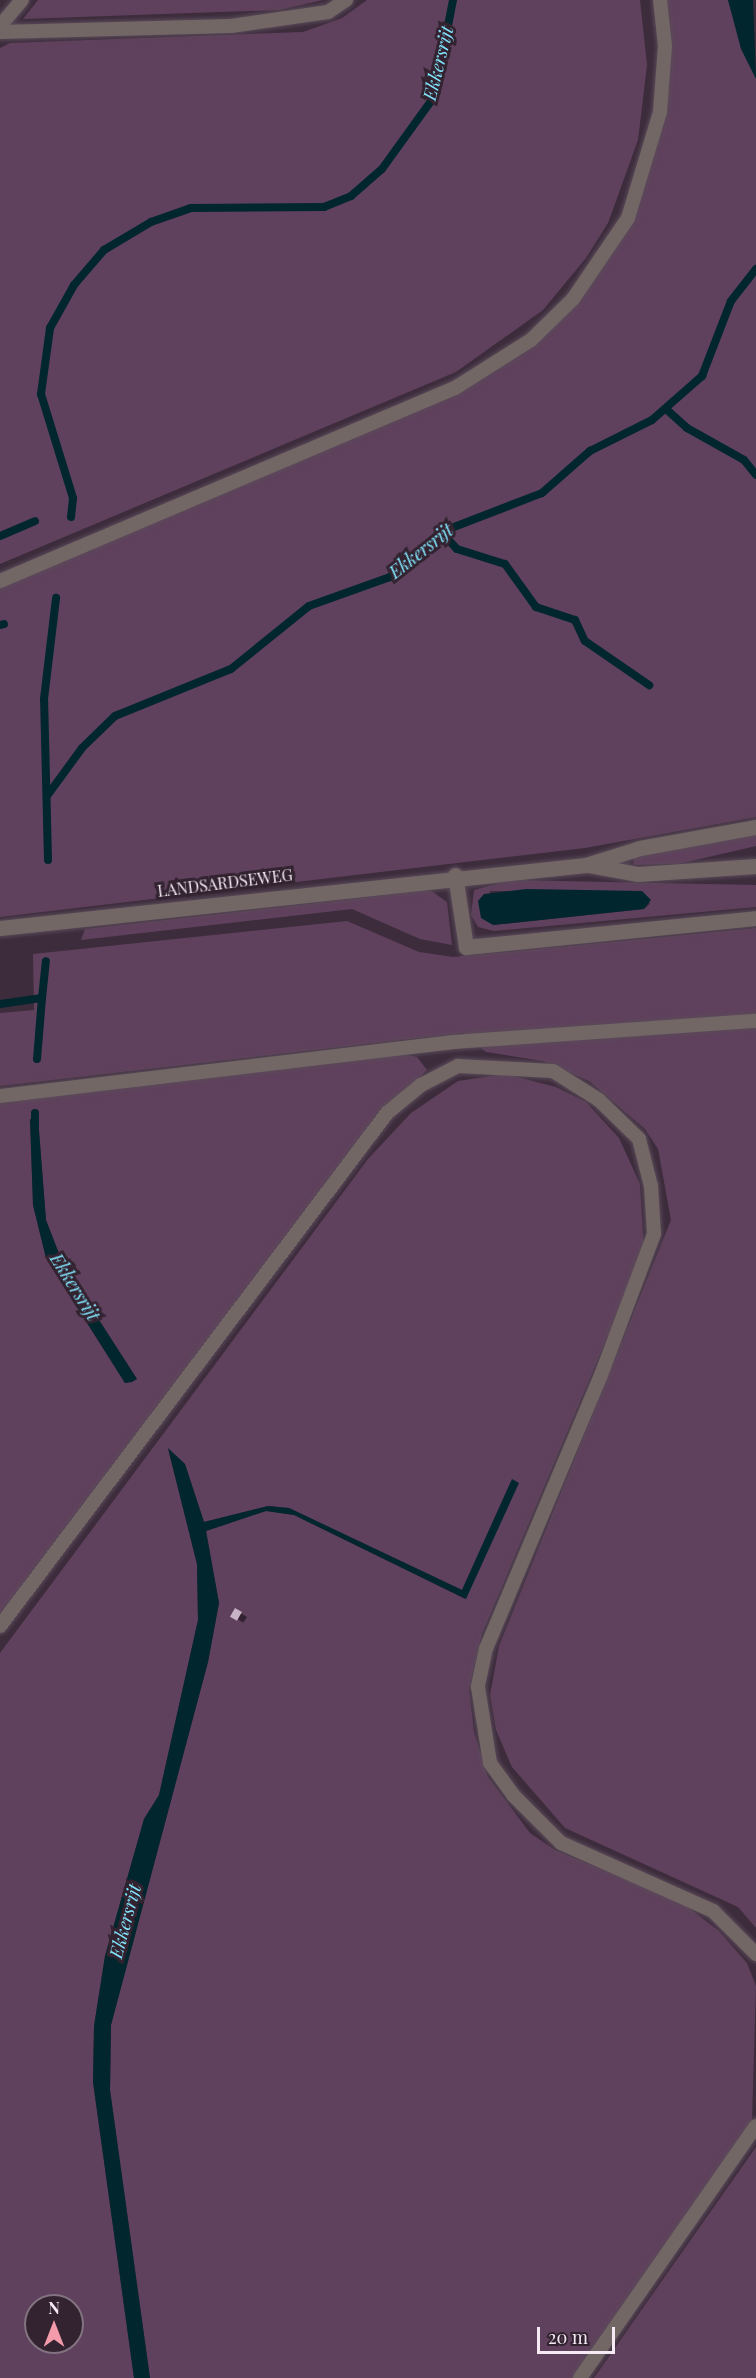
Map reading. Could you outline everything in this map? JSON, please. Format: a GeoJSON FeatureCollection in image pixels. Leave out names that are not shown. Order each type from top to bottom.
{"type":"FeatureCollection","features":[{"type":"Feature","properties":{"kind":"street","name":"LANDSARDSEWEG"},"geometry":{"type":"LineString","coordinates":[[0,927],[455,875],[586,865],[640,848],[756,827]]}},
{"type":"Feature","properties":{"kind":"street","name":"LANDSARDSEWEG"},"geometry":{"type":"LineString","coordinates":[[586,865],[638,874],[756,866]]}},
{"type":"Feature","properties":{"kind":"street"},"geometry":{"type":"LineString","coordinates":[[455,875],[466,947],[756,918]]}},
{"type":"Feature","properties":{"kind":"lane"},"geometry":{"type":"LineString","coordinates":[[0,26],[22,0]]}},
{"type":"Feature","properties":{"kind":"lane"},"geometry":{"type":"LineString","coordinates":[[0,32],[231,26],[328,12],[346,0]]}},
{"type":"Feature","properties":{"kind":"lane"},"geometry":{"type":"LineString","coordinates":[[0,582],[455,388],[531,340],[573,299],[628,218],[660,112],[665,46],[660,0]]}},
{"type":"Feature","properties":{"kind":"lane"},"geometry":{"type":"LineString","coordinates":[[0,1096],[453,1042],[756,1021]]}},
{"type":"Feature","properties":{"kind":"lane"},"geometry":{"type":"LineString","coordinates":[[453,1042],[458,1066]]}},
{"type":"Feature","properties":{"kind":"lane"},"geometry":{"type":"LineString","coordinates":[[0,1626],[387,1113],[421,1085],[458,1066],[553,1071],[599,1100],[639,1139],[651,1186],[654,1234],[602,1376],[486,1648],[478,1687],[490,1763],[513,1796],[561,1843],[713,1911],[756,1954]]}},
{"type":"Feature","properties":{"kind":"lane"},"geometry":{"type":"LineString","coordinates":[[580,2378],[756,2126]]}},
{"type":"Feature","properties":{"kind":"shaded area"},"geometry":{"type":"Polygon","coordinates":[[[38,0],[323,0],[279,10],[23,19],[38,0]]]}},
{"type":"Feature","properties":{"kind":"shaded area"},"geometry":{"type":"Polygon","coordinates":[[[367,0],[640,0],[647,65],[638,140],[608,223],[586,258],[543,310],[456,372],[0,564],[0,48],[10,43],[303,32],[342,18],[367,0]]]}},
{"type":"Feature","properties":{"kind":"shaded area"},"geometry":{"type":"Polygon","coordinates":[[[660,0],[728,0],[756,79],[756,817],[585,848],[0,917],[0,582],[496,365],[573,299],[628,218],[660,112],[660,0]]]}},
{"type":"Feature","properties":{"kind":"shaded area"},"geometry":{"type":"Polygon","coordinates":[[[756,834],[756,846],[678,864],[634,865],[633,856],[756,834]]]}},
{"type":"Feature","properties":{"kind":"shaded area"},"geometry":{"type":"Polygon","coordinates":[[[512,880],[756,885],[756,907],[494,931],[478,927],[471,915],[474,890],[512,880]],[[490,891],[493,925],[644,909],[650,904],[642,891],[490,891]]]}},
{"type":"Feature","properties":{"kind":"shaded area"},"geometry":{"type":"Polygon","coordinates":[[[430,890],[447,902],[452,945],[420,939],[352,909],[81,940],[85,929],[430,890]]]}},
{"type":"Feature","properties":{"kind":"shaded area"},"geometry":{"type":"Polygon","coordinates":[[[347,921],[419,952],[453,957],[756,928],[756,1928],[738,1907],[565,1828],[512,1767],[496,1730],[490,1695],[499,1646],[671,1220],[658,1149],[645,1129],[589,1081],[543,1061],[486,1052],[463,1033],[0,1086],[0,1013],[34,1010],[33,954],[347,921]]]}},
{"type":"Feature","properties":{"kind":"shaded area"},"geometry":{"type":"Polygon","coordinates":[[[402,1054],[417,1057],[427,1070],[368,1128],[0,1623],[0,1100],[402,1054]],[[38,1118],[30,1120],[33,1205],[46,1258],[125,1383],[137,1379],[63,1264],[46,1220],[38,1118]]]}},
{"type":"Feature","properties":{"kind":"shaded area"},"geometry":{"type":"Polygon","coordinates":[[[505,1074],[556,1087],[586,1102],[619,1138],[640,1184],[644,1250],[482,1634],[469,1689],[474,1732],[488,1777],[530,1833],[555,1850],[681,1902],[719,1931],[747,1963],[756,1986],[752,2120],[573,2378],[150,2378],[110,2090],[111,2025],[208,1662],[219,1603],[206,1531],[266,1511],[294,1515],[465,1599],[512,1479],[462,1590],[289,1508],[268,1506],[204,1522],[185,1464],[168,1449],[197,1564],[198,1620],[159,1795],[144,1819],[105,1956],[94,2026],[93,2082],[134,2378],[0,2378],[0,1653],[368,1159],[411,1113],[458,1081],[505,1074]]]}},
{"type":"Feature","properties":{"kind":"shaded area"},"geometry":{"type":"Polygon","coordinates":[[[756,2147],[756,2378],[594,2378],[640,2312],[756,2147]]]}},
{"type":"Feature","properties":{"kind":"water"},"geometry":{"type":"Polygon","coordinates":[[[728,0],[753,0],[756,79],[741,49],[728,0]]]}},
{"type":"Feature","properties":{"kind":"water"},"geometry":{"type":"Polygon","coordinates":[[[526,889],[642,891],[651,900],[644,909],[493,925],[481,918],[478,901],[484,894],[526,889]]]}},
{"type":"Feature","properties":{"kind":"water"},"geometry":{"type":"Polygon","coordinates":[[[38,1118],[46,1220],[63,1264],[137,1379],[132,1382],[125,1383],[46,1258],[33,1205],[30,1119],[38,1118]]]}},
{"type":"Feature","properties":{"kind":"water"},"geometry":{"type":"Polygon","coordinates":[[[168,1448],[185,1464],[204,1522],[268,1506],[289,1508],[462,1590],[512,1479],[519,1483],[466,1599],[294,1515],[266,1511],[206,1531],[219,1603],[208,1662],[111,2025],[110,2090],[150,2378],[134,2378],[93,2082],[94,2026],[105,1956],[144,1819],[159,1795],[198,1620],[197,1564],[168,1448]]]}},
{"type":"Feature","properties":{"kind":"building"},"geometry":{"type":"Polygon","coordinates":[[[235,1608],[242,1612],[237,1621],[230,1617],[235,1608]]]}},
{"type":"Feature","properties":{"kind":"waterway","name":"Ekkersrijt"},"geometry":{"type":"LineString","coordinates":[[71,517],[73,498],[41,394],[50,328],[74,285],[104,250],[151,222],[191,208],[324,207],[351,196],[382,169],[434,97],[453,0]]}},
{"type":"Feature","properties":{"kind":"waterway","name":"Ekkersrijt"},"geometry":{"type":"LineString","coordinates":[[47,796],[82,748],[115,716],[231,669],[309,606],[390,577],[441,532],[542,493],[590,451],[652,420],[702,376],[731,301],[756,269]]}},
{"type":"Feature","properties":{"kind":"waterway"},"geometry":{"type":"LineString","coordinates":[[666,409],[687,428],[744,460],[756,475]]}},
{"type":"Feature","properties":{"kind":"waterway"},"geometry":{"type":"LineString","coordinates":[[0,536],[35,521]]}},
{"type":"Feature","properties":{"kind":"waterway"},"geometry":{"type":"LineString","coordinates":[[441,532],[457,549],[505,564],[536,607],[575,620],[585,641],[649,685]]}},
{"type":"Feature","properties":{"kind":"waterway","name":"Ekkersrijt"},"geometry":{"type":"LineString","coordinates":[[48,860],[44,699],[56,598]]}},
{"type":"Feature","properties":{"kind":"waterway"},"geometry":{"type":"LineString","coordinates":[[0,625],[4,624]]}},
{"type":"Feature","properties":{"kind":"waterway","name":"Ekkersrijt"},"geometry":{"type":"LineString","coordinates":[[0,1004],[42,998],[46,961]]}},
{"type":"Feature","properties":{"kind":"waterway","name":"Ekkersrijt"},"geometry":{"type":"LineString","coordinates":[[37,1059],[42,998]]}},
{"type":"Feature","properties":{"kind":"waterway","name":"Ekkersrijt"},"geometry":{"type":"LineString","coordinates":[[35,1113],[35,1127]]}}]}
